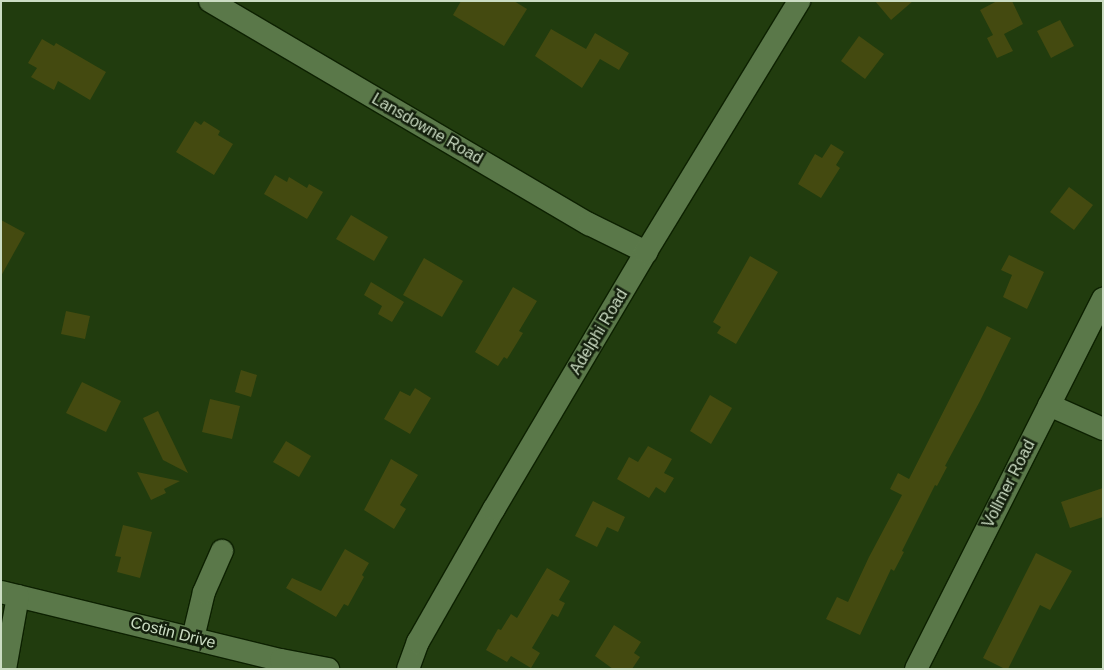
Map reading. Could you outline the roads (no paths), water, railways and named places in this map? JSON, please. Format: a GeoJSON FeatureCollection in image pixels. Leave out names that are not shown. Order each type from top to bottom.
{"type":"FeatureCollection","features":[{"type":"Feature","properties":{"kind":"street","name":"Lansdowne Road"},"geometry":{"type":"LineString","coordinates":[[210,1],[589,224],[646,252]]}},
{"type":"Feature","properties":{"kind":"street","name":"Adelphi Road"},"geometry":{"type":"LineString","coordinates":[[408,669],[418,642],[484,526],[646,252],[800,1]]}},
{"type":"Feature","properties":{"kind":"street","name":"Vollmer Road"},"geometry":{"type":"LineString","coordinates":[[916,669],[1103,299]]}},
{"type":"Feature","properties":{"kind":"street"},"geometry":{"type":"LineString","coordinates":[[1049,405],[1103,429]]}},
{"type":"Feature","properties":{"kind":"street"},"geometry":{"type":"LineString","coordinates":[[193,638],[204,592],[222,551]]}},
{"type":"Feature","properties":{"kind":"street"},"geometry":{"type":"LineString","coordinates":[[5,669],[9,594]]}},
{"type":"Feature","properties":{"kind":"street","name":"Costin Drive"},"geometry":{"type":"LineString","coordinates":[[9,594],[280,660],[328,669]]}}]}
